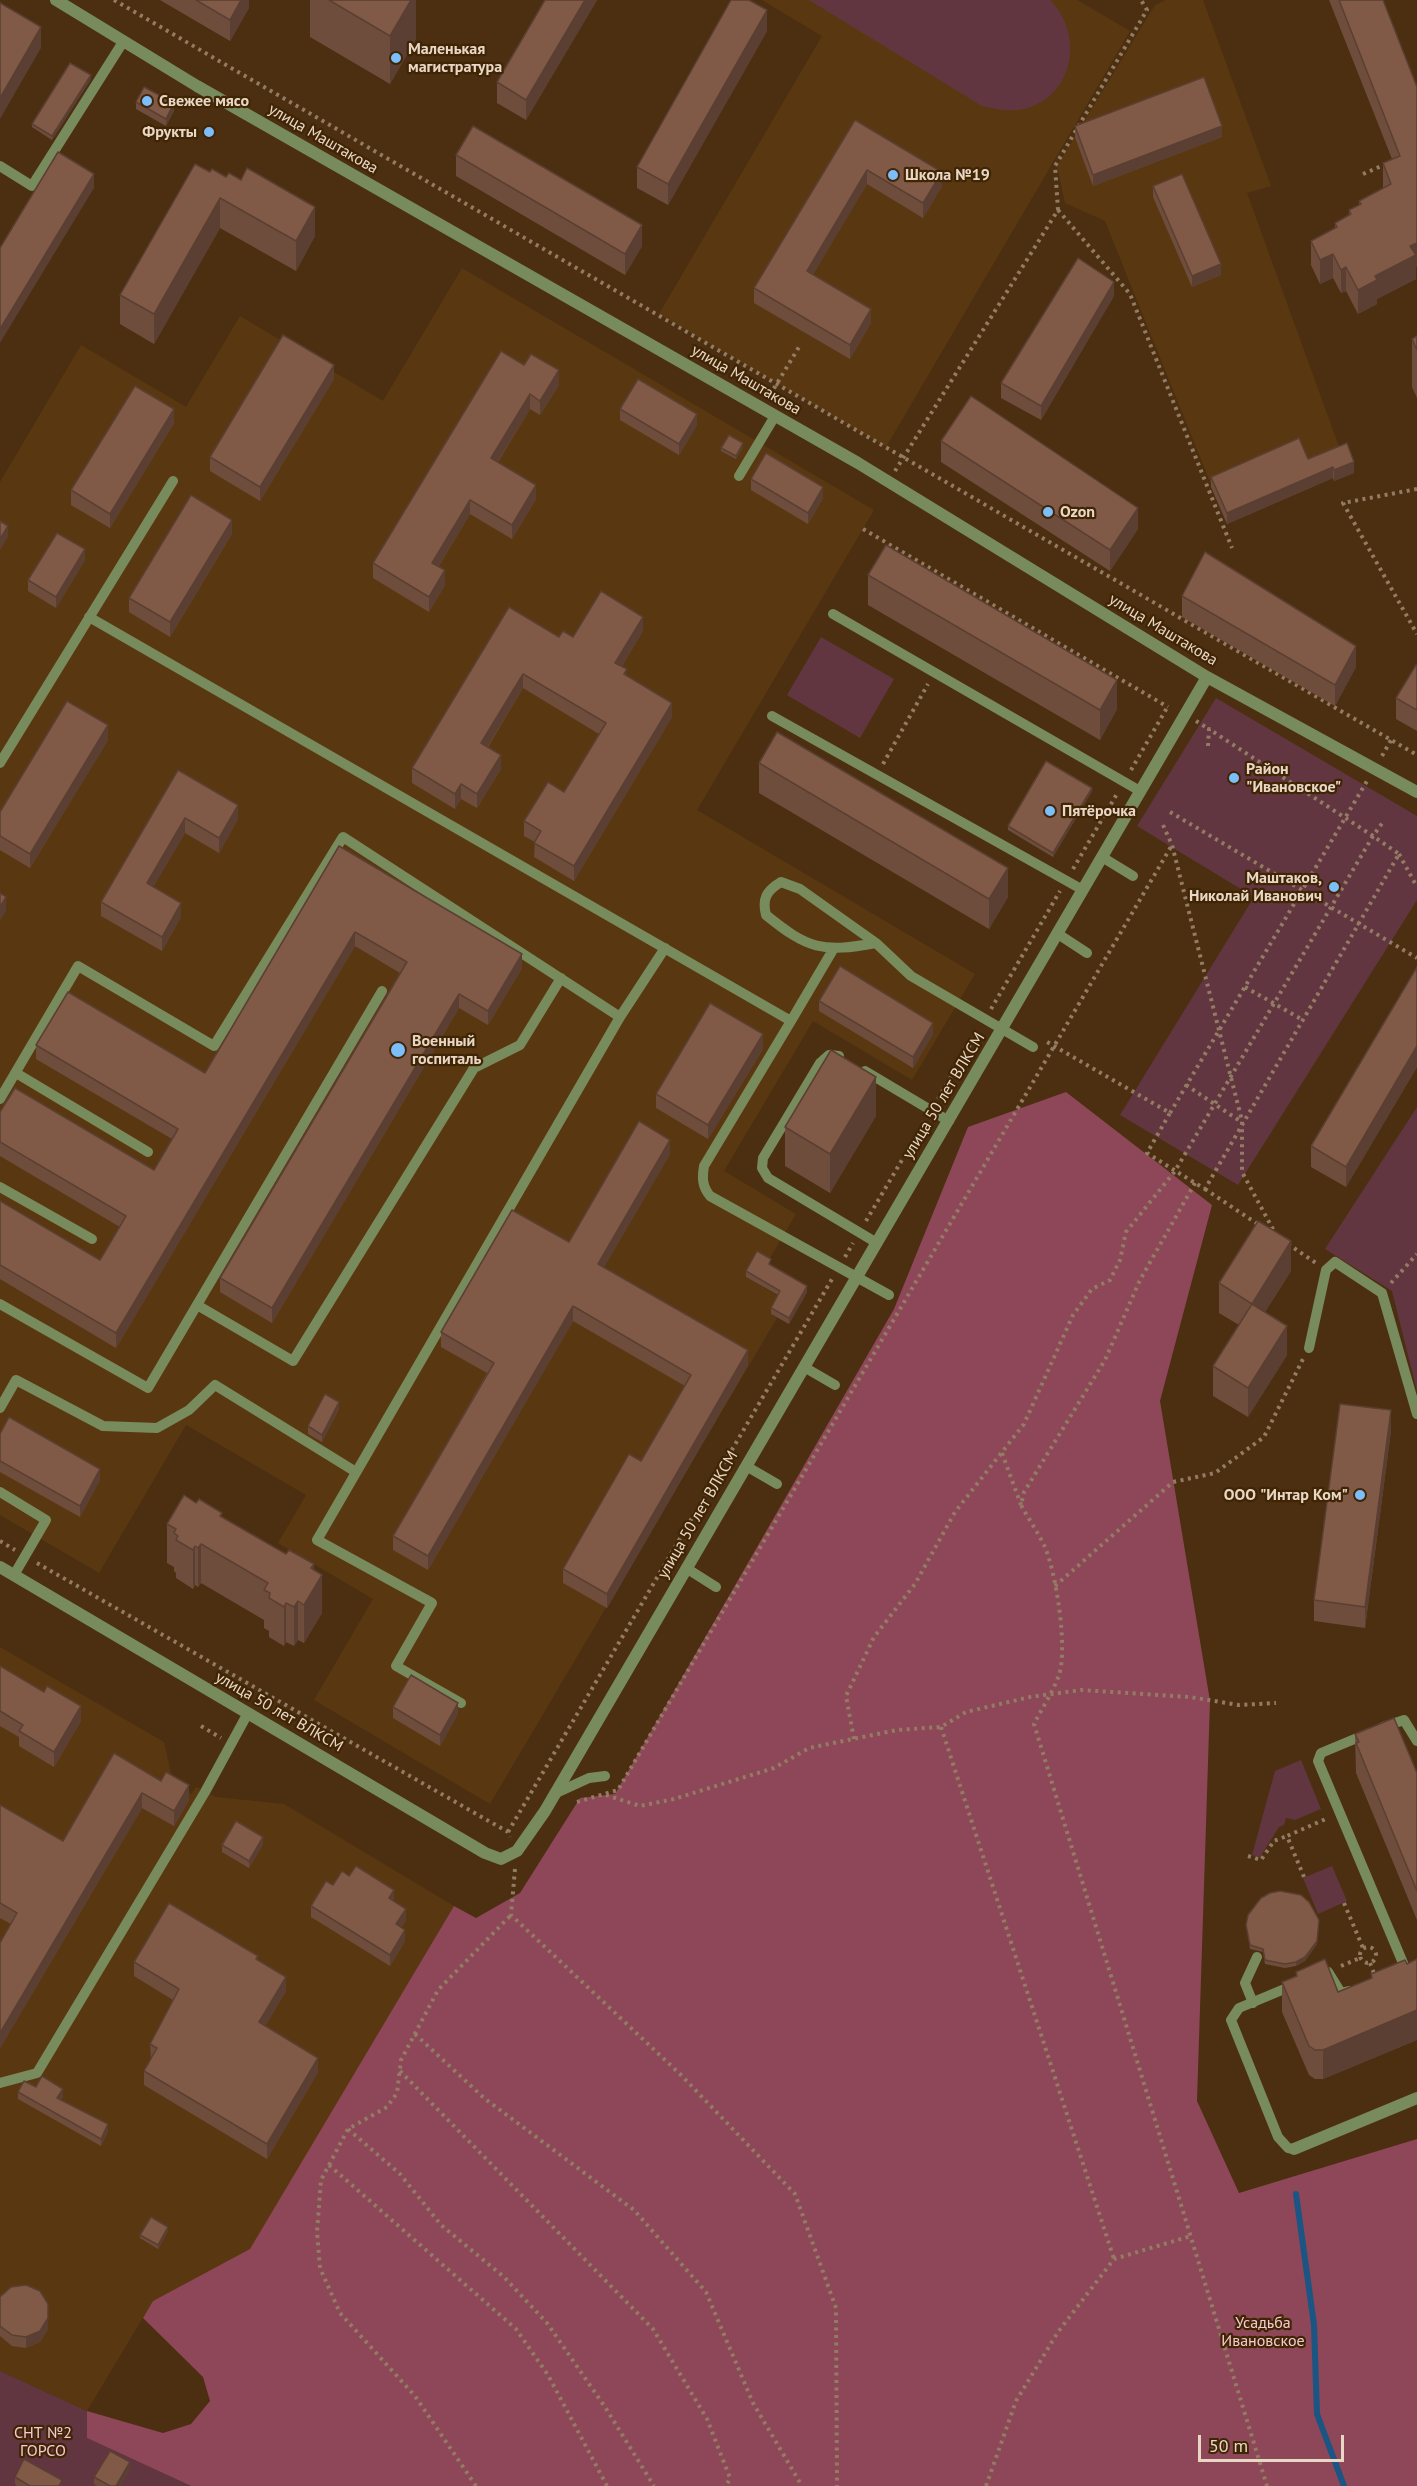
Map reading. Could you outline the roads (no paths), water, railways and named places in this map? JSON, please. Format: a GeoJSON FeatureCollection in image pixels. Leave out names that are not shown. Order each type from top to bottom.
{"type":"FeatureCollection","features":[{"type":"Feature","properties":{"kind":"street","name":"улица Маштакова"},"geometry":{"type":"LineString","coordinates":[[56,0],[123,42],[888,482],[1207,677],[1417,792]]}},
{"type":"Feature","properties":{"kind":"street","name":"улица 50 лет ВЛКСМ"},"geometry":{"type":"LineString","coordinates":[[0,1567],[485,1853],[501,1859],[517,1851],[545,1810],[1207,677]]}},
{"type":"Feature","properties":{"kind":"street"},"geometry":{"type":"LineString","coordinates":[[1294,2149],[1417,2098]]}},
{"type":"Feature","properties":{"kind":"lane"},"geometry":{"type":"LineString","coordinates":[[0,166],[32,186],[123,42]]}},
{"type":"Feature","properties":{"kind":"lane"},"geometry":{"type":"LineString","coordinates":[[739,476],[775,416]]}},
{"type":"Feature","properties":{"kind":"lane"},"geometry":{"type":"LineString","coordinates":[[0,763],[173,481]]}},
{"type":"Feature","properties":{"kind":"lane"},"geometry":{"type":"LineString","coordinates":[[833,614],[1140,791]]}},
{"type":"Feature","properties":{"kind":"lane"},"geometry":{"type":"LineString","coordinates":[[89,617],[791,1021]]}},
{"type":"Feature","properties":{"kind":"lane"},"geometry":{"type":"LineString","coordinates":[[772,716],[1083,890]]}},
{"type":"Feature","properties":{"kind":"lane"},"geometry":{"type":"LineString","coordinates":[[0,1099],[78,966],[214,1046],[343,837],[620,1017]]}},
{"type":"Feature","properties":{"kind":"lane"},"geometry":{"type":"LineString","coordinates":[[1102,857],[1132,876]]}},
{"type":"Feature","properties":{"kind":"lane"},"geometry":{"type":"LineString","coordinates":[[876,943],[834,948],[814,947],[795,938],[766,915],[763,903],[765,895],[781,882],[800,889],[876,943],[910,976],[1033,1047]]}},
{"type":"Feature","properties":{"kind":"lane"},"geometry":{"type":"LineString","coordinates":[[1058,934],[1088,953]]}},
{"type":"Feature","properties":{"kind":"lane"},"geometry":{"type":"LineString","coordinates":[[461,1703],[396,1666],[432,1603],[317,1540],[620,1017],[665,948]]}},
{"type":"Feature","properties":{"kind":"lane"},"geometry":{"type":"LineString","coordinates":[[834,948],[704,1166],[702,1179],[710,1196],[889,1295]]}},
{"type":"Feature","properties":{"kind":"lane"},"geometry":{"type":"LineString","coordinates":[[197,1305],[293,1361],[474,1068],[520,1045],[561,978]]}},
{"type":"Feature","properties":{"kind":"lane"},"geometry":{"type":"LineString","coordinates":[[0,1304],[148,1388],[382,991]]}},
{"type":"Feature","properties":{"kind":"lane"},"geometry":{"type":"LineString","coordinates":[[877,1243],[768,1178],[762,1168],[763,1158],[820,1063],[829,1055],[840,1056],[949,1121]]}},
{"type":"Feature","properties":{"kind":"lane"},"geometry":{"type":"LineString","coordinates":[[16,1073],[148,1152]]}},
{"type":"Feature","properties":{"kind":"lane"},"geometry":{"type":"LineString","coordinates":[[0,1187],[92,1239]]}},
{"type":"Feature","properties":{"kind":"lane"},"geometry":{"type":"LineString","coordinates":[[1309,1348],[1326,1270],[1335,1262],[1382,1293],[1417,1414]]}},
{"type":"Feature","properties":{"kind":"lane"},"geometry":{"type":"LineString","coordinates":[[804,1367],[835,1385]]}},
{"type":"Feature","properties":{"kind":"lane"},"geometry":{"type":"LineString","coordinates":[[0,1408],[16,1380],[103,1426],[157,1428],[189,1410],[215,1385],[356,1472]]}},
{"type":"Feature","properties":{"kind":"lane"},"geometry":{"type":"LineString","coordinates":[[746,1466],[777,1484]]}},
{"type":"Feature","properties":{"kind":"lane"},"geometry":{"type":"LineString","coordinates":[[0,1492],[46,1520],[14,1575]]}},
{"type":"Feature","properties":{"kind":"lane"},"geometry":{"type":"LineString","coordinates":[[686,1568],[716,1587]]}},
{"type":"Feature","properties":{"kind":"lane"},"geometry":{"type":"LineString","coordinates":[[0,2083],[37,2073],[232,1745],[248,1713]]}},
{"type":"Feature","properties":{"kind":"lane"},"geometry":{"type":"LineString","coordinates":[[1294,2149],[1288,2148],[1278,2137],[1232,2026],[1233,2014],[1252,2003],[1328,1972],[1341,1993],[1399,1971],[1403,1963],[1318,1761],[1321,1753],[1401,1719],[1407,1722],[1417,1741]]}},
{"type":"Feature","properties":{"kind":"lane"},"geometry":{"type":"LineString","coordinates":[[554,1794],[589,1778],[605,1776]]}},
{"type":"Feature","properties":{"kind":"lane"},"geometry":{"type":"LineString","coordinates":[[1252,2003],[1245,1983],[1257,1957]]}},
{"type":"Feature","properties":{"kind":"waterway"},"geometry":{"type":"LineString","coordinates":[[1296,2194],[1314,2325],[1317,2414],[1344,2486]]}},
{"type":"Feature","properties":{"kind":"place","name":"Маленькая магистратура"},"geometry":{"type":"Point","coordinates":[396,58]}},
{"type":"Feature","properties":{"kind":"place","name":"Свежее мясо"},"geometry":{"type":"Point","coordinates":[147,101]}},
{"type":"Feature","properties":{"kind":"place","name":"Фрукты"},"geometry":{"type":"Point","coordinates":[209,132]}},
{"type":"Feature","properties":{"kind":"place","name":"Школа №19"},"geometry":{"type":"Point","coordinates":[893,175]}},
{"type":"Feature","properties":{"kind":"place","name":"Ozon"},"geometry":{"type":"Point","coordinates":[1048,512]}},
{"type":"Feature","properties":{"kind":"place","name":"Район \"Ивановское\""},"geometry":{"type":"Point","coordinates":[1234,778]}},
{"type":"Feature","properties":{"kind":"place","name":"Пятёрочка"},"geometry":{"type":"Point","coordinates":[1050,811]}},
{"type":"Feature","properties":{"kind":"place","name":"Маштаков, Николай Иванович"},"geometry":{"type":"Point","coordinates":[1334,887]}},
{"type":"Feature","properties":{"kind":"place","name":"Военный госпиталь"},"geometry":{"type":"Point","coordinates":[398,1050]}},
{"type":"Feature","properties":{"kind":"place","name":"ООО \"Интар Ком\""},"geometry":{"type":"Point","coordinates":[1360,1495]}},
{"type":"Feature","properties":{"kind":"park label","name":"Усадьба Ивановское"},"geometry":{"type":"Point","coordinates":[1263,2332]}},
{"type":"Feature","properties":{"kind":"park label","name":"СНТ №2 ГОРСО"},"geometry":{"type":"Point","coordinates":[43,2442]}}]}
